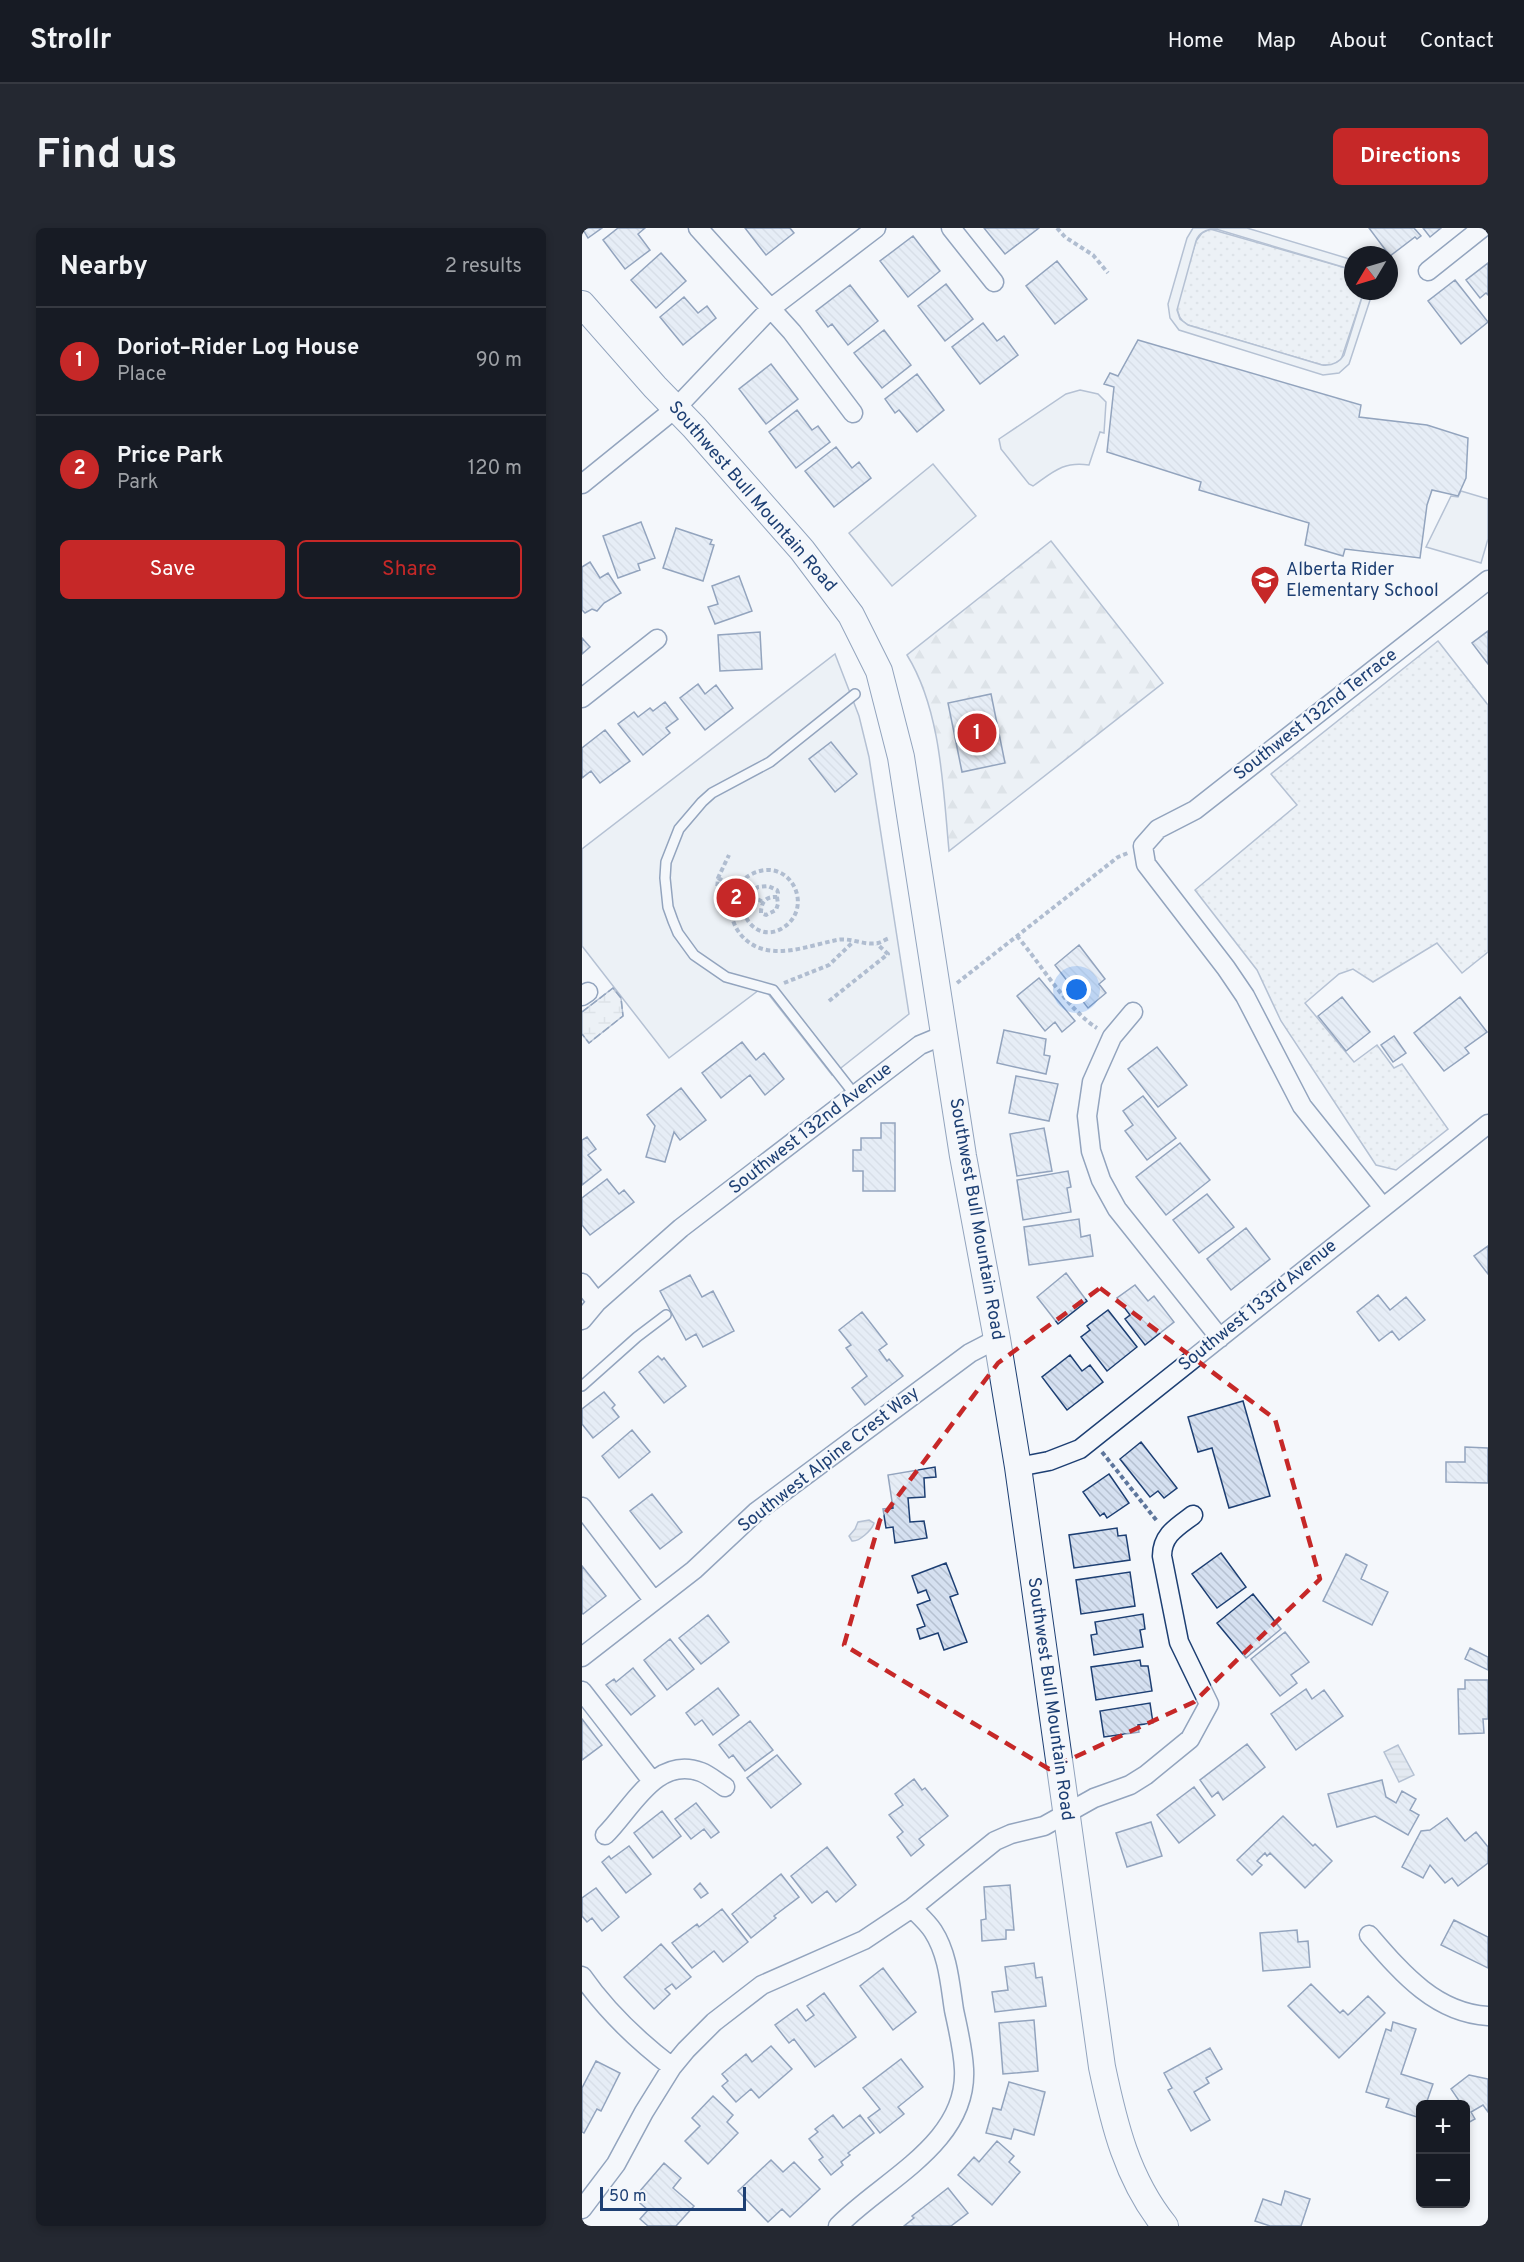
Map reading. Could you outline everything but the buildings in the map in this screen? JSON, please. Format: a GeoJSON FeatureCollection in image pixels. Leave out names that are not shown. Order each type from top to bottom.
{"type":"FeatureCollection","features":[{"type":"Feature","properties":{"kind":"main road","name":"Southwest Bull Mountain Road"},"geometry":{"type":"LineString","coordinates":[[582,304],[802,550],[851,615],[879,671],[900,757],[963,1156],[1018,1467],[1099,2045],[1114,2124],[1122,2148],[1142,2193],[1165,2226]]}},
{"type":"Feature","properties":{"kind":"street"},"geometry":{"type":"LineString","coordinates":[[698,228],[792,332],[854,412]]}},
{"type":"Feature","properties":{"kind":"street"},"geometry":{"type":"LineString","coordinates":[[582,484],[676,408],[770,309],[876,228]]}},
{"type":"Feature","properties":{"kind":"street"},"geometry":{"type":"LineString","coordinates":[[951,228],[993,282]]}},
{"type":"Feature","properties":{"kind":"street"},"geometry":{"type":"LineString","coordinates":[[1428,271],[1482,228]]}},
{"type":"Feature","properties":{"kind":"street","name":"Southwest 132nd Terrace"},"geometry":{"type":"LineString","coordinates":[[1143,846],[1158,829],[1195,810],[1488,580]]}},
{"type":"Feature","properties":{"kind":"street"},"geometry":{"type":"LineString","coordinates":[[582,698],[657,639]]}},
{"type":"Feature","properties":{"kind":"street"},"geometry":{"type":"LineString","coordinates":[[1143,846],[1146,864],[1245,996],[1302,1106],[1382,1206]]}},
{"type":"Feature","properties":{"kind":"street"},"geometry":{"type":"LineString","coordinates":[[1132,1012],[1112,1037],[1092,1082],[1088,1116],[1091,1151],[1101,1180],[1117,1209],[1220,1338]]}},
{"type":"Feature","properties":{"kind":"street","name":"Southwest 132nd Avenue"},"geometry":{"type":"LineString","coordinates":[[582,1320],[597,1302],[681,1228],[925,1042],[944,1035]]}},
{"type":"Feature","properties":{"kind":"street","name":"Southwest 133rd Avenue"},"geometry":{"type":"LineString","coordinates":[[1018,1467],[1066,1455],[1080,1449],[1382,1206],[1488,1124]]}},
{"type":"Feature","properties":{"kind":"street"},"geometry":{"type":"LineString","coordinates":[[582,1283],[597,1302]]}},
{"type":"Feature","properties":{"kind":"street","name":"Southwest Alpine Crest Way"},"geometry":{"type":"LineString","coordinates":[[582,1657],[694,1570],[756,1512],[970,1353],[997,1339]]}},
{"type":"Feature","properties":{"kind":"street"},"geometry":{"type":"LineString","coordinates":[[583,1510],[654,1601]]}},
{"type":"Feature","properties":{"kind":"street"},"geometry":{"type":"LineString","coordinates":[[582,2209],[616,2164],[672,2067],[714,2022],[762,1985],[782,1974],[864,1940],[912,1908],[995,1841],[1011,1834],[1044,1826],[1066,1813],[1146,1776],[1190,1739],[1209,1704],[1179,1642],[1162,1556],[1162,1545],[1168,1534],[1193,1515]]}},
{"type":"Feature","properties":{"kind":"street"},"geometry":{"type":"LineString","coordinates":[[582,1691],[652,1781]]}},
{"type":"Feature","properties":{"kind":"street"},"geometry":{"type":"LineString","coordinates":[[605,1835],[617,1823],[638,1793],[652,1781],[672,1772],[689,1769],[703,1773],[725,1787]]}},
{"type":"Feature","properties":{"kind":"street"},"geometry":{"type":"LineString","coordinates":[[838,2226],[851,2212],[940,2139],[955,2113],[962,2091],[964,2070],[945,1956],[933,1931],[912,1908]]}},
{"type":"Feature","properties":{"kind":"street"},"geometry":{"type":"LineString","coordinates":[[1369,1935],[1397,1968],[1421,1990],[1448,2006],[1488,2016]]}},
{"type":"Feature","properties":{"kind":"street"},"geometry":{"type":"LineString","coordinates":[[582,1976],[619,2021],[645,2047],[672,2067]]}},
{"type":"Feature","properties":{"kind":"lane"},"geometry":{"type":"LineString","coordinates":[[855,694],[770,762],[707,798],[679,829],[666,862],[665,878],[668,907],[678,933],[694,955],[726,977],[773,990],[855,1095]]}},
{"type":"Feature","properties":{"kind":"lane"},"geometry":{"type":"LineString","coordinates":[[582,1386],[637,1336],[666,1315]]}},
{"type":"Feature","properties":{"kind":"path"},"geometry":{"type":"LineString","coordinates":[[1057,228],[1065,237],[1093,255],[1108,273]]}},
{"type":"Feature","properties":{"kind":"path"},"geometry":{"type":"LineString","coordinates":[[938,998],[1118,857],[1143,846]]}},
{"type":"Feature","properties":{"kind":"path"},"geometry":{"type":"LineString","coordinates":[[716,901],[718,878],[729,855]]}},
{"type":"Feature","properties":{"kind":"path"},"geometry":{"type":"LineString","coordinates":[[777,897],[767,898],[763,902],[761,913],[771,913],[776,910],[778,903],[777,890],[768,886],[758,887],[749,894],[744,913],[749,923],[758,930],[776,932],[786,926],[793,918],[797,907],[796,891],[790,880],[780,872],[769,870],[755,873],[743,880],[737,888],[731,903],[732,914],[739,933],[753,945],[769,951],[784,951],[837,940],[876,944],[890,938]]}},
{"type":"Feature","properties":{"kind":"path"},"geometry":{"type":"LineString","coordinates":[[718,878],[763,902]]}},
{"type":"Feature","properties":{"kind":"path"},"geometry":{"type":"LineString","coordinates":[[1017,936],[1074,1008],[1089,1023],[1112,1037]]}},
{"type":"Feature","properties":{"kind":"path"},"geometry":{"type":"LineString","coordinates":[[773,990],[799,976],[829,965],[854,941]]}},
{"type":"Feature","properties":{"kind":"path"},"geometry":{"type":"LineString","coordinates":[[829,1000],[888,954],[876,944]]}},
{"type":"Feature","properties":{"kind":"path"},"geometry":{"type":"LineString","coordinates":[[1092,1439],[1168,1534]]}},
{"type":"Feature","properties":{"kind":"highlighted area"},"geometry":{"type":"Polygon","coordinates":[[[1100,1288],[1275,1419],[1320,1579],[1194,1702],[1049,1769],[844,1645],[880,1520],[998,1363],[1100,1288]]]}},
{"type":"Feature","properties":{"kind":"green space"},"geometry":{"type":"Polygon","coordinates":[[[1193,228],[1247,228],[1344,257],[1344,267],[1216,229],[1207,230],[1199,235],[1196,241],[1177,310],[1180,319],[1188,325],[1322,365],[1329,365],[1340,360],[1344,355],[1361,300],[1370,300],[1349,364],[1339,373],[1323,375],[1179,330],[1170,318],[1168,304],[1187,238],[1193,228]]]}},
{"type":"Feature","properties":{"kind":"green space"},"geometry":{"type":"Polygon","coordinates":[[[1210,229],[1344,267],[1344,300],[1361,300],[1341,360],[1333,365],[1322,365],[1188,325],[1183,321],[1178,314],[1177,304],[1196,241],[1202,233],[1210,229]]]}},
{"type":"Feature","properties":{"kind":"green space"},"geometry":{"type":"Polygon","coordinates":[[[1080,390],[1098,394],[1106,402],[1104,433],[1100,432],[1089,465],[1065,466],[1033,486],[1029,484],[1001,449],[999,439],[1066,394],[1080,390]]]}},
{"type":"Feature","properties":{"kind":"green space"},"geometry":{"type":"Polygon","coordinates":[[[933,464],[976,516],[892,586],[849,533],[933,464]]]}},
{"type":"Feature","properties":{"kind":"green space"},"geometry":{"type":"Polygon","coordinates":[[[1461,491],[1488,499],[1488,539],[1481,563],[1426,547],[1451,496],[1458,497],[1461,491]]]}},
{"type":"Feature","properties":{"kind":"green space"},"geometry":{"type":"Polygon","coordinates":[[[1051,541],[1163,683],[949,851],[942,775],[934,724],[918,677],[907,655],[1051,541]]]}},
{"type":"Feature","properties":{"kind":"green space"},"geometry":{"type":"Polygon","coordinates":[[[1438,641],[1488,705],[1488,952],[1462,973],[1437,943],[1373,982],[1353,969],[1339,974],[1305,1003],[1354,1062],[1377,1045],[1394,1068],[1402,1064],[1448,1129],[1396,1170],[1376,1165],[1281,1021],[1257,970],[1195,890],[1297,805],[1271,774],[1438,641]]]}},
{"type":"Feature","properties":{"kind":"green space"},"geometry":{"type":"Polygon","coordinates":[[[835,654],[859,716],[869,757],[909,1014],[832,1075],[766,991],[759,990],[669,1058],[582,946],[582,849],[835,654]]]}},
{"type":"Feature","properties":{"kind":"green space"},"geometry":{"type":"Polygon","coordinates":[[[613,988],[621,998],[623,1016],[589,1043],[582,1034],[582,1012],[613,988]]]}},
{"type":"Feature","properties":{"kind":"shaded area"},"geometry":{"type":"Polygon","coordinates":[[[869,1520],[874,1523],[871,1529],[862,1538],[852,1541],[849,1536],[858,1522],[869,1520]]]}},
{"type":"Feature","properties":{"kind":"shaded area"},"geometry":{"type":"Polygon","coordinates":[[[1398,1745],[1414,1775],[1399,1782],[1384,1752],[1398,1745]]]}},
{"type":"Feature","properties":{"kind":"fence"},"geometry":{"type":"LineString","coordinates":[[582,1012],[613,988],[621,998],[623,1016],[589,1043],[582,1034]]}},
{"type":"Feature","properties":{"kind":"place","name":"Alberta Rider Elementary School"},"geometry":{"type":"Point","coordinates":[1265,606]}},
{"type":"Feature","properties":{"kind":"place","name":"Doriot–Rider Log House"},"geometry":{"type":"Point","coordinates":[977,733]}},
{"type":"Feature","properties":{"kind":"place","name":"Price Park"},"geometry":{"type":"Point","coordinates":[736,898]}}]}
